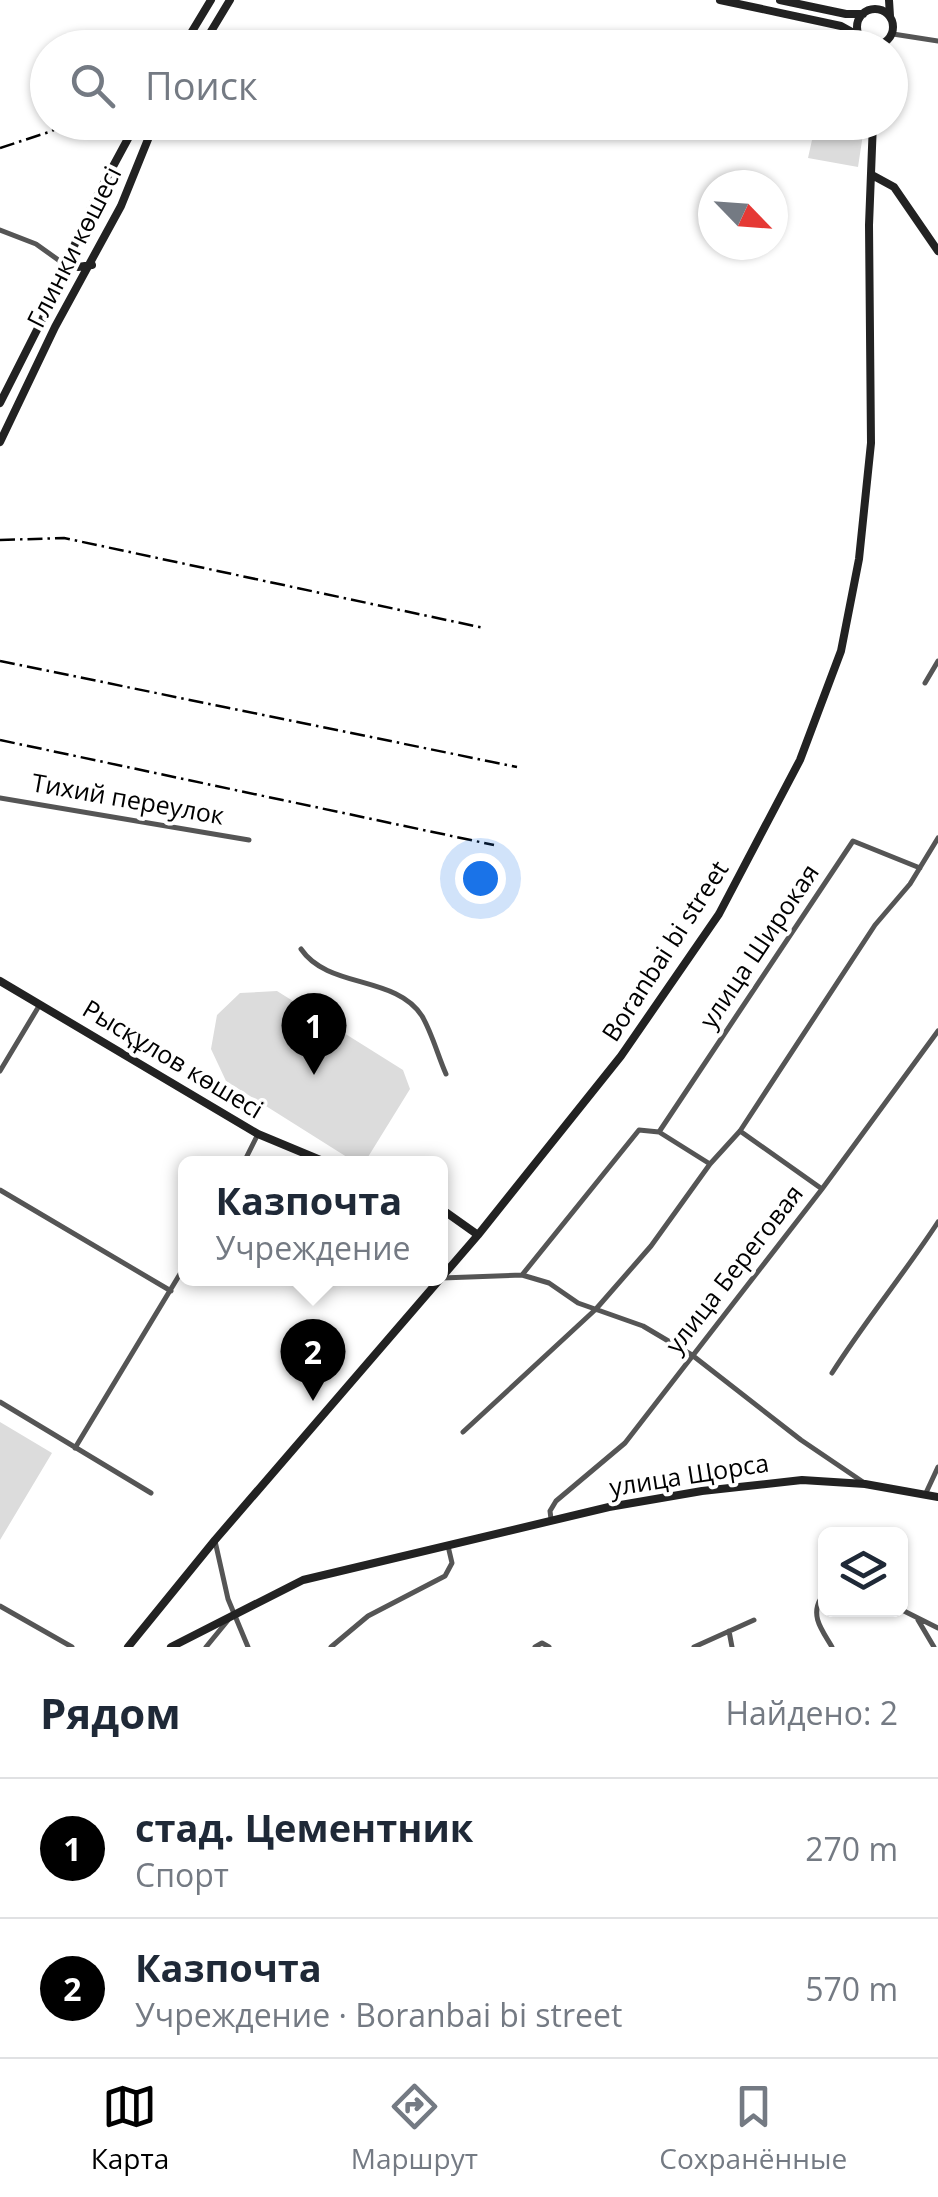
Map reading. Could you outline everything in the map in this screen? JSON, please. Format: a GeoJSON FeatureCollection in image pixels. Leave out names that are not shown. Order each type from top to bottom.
{"type":"FeatureCollection","features":[{"type":"Feature","properties":{"kind":"main road"},"geometry":{"type":"LineString","coordinates":[[193,30],[211,0]]}},
{"type":"Feature","properties":{"kind":"main road"},"geometry":{"type":"LineString","coordinates":[[211,30],[230,0]]}},
{"type":"Feature","properties":{"kind":"main road"},"geometry":{"type":"LineString","coordinates":[[720,0],[846,30]]}},
{"type":"Feature","properties":{"kind":"main road"},"geometry":{"type":"LineString","coordinates":[[780,0],[846,14],[880,10],[890,16]]}},
{"type":"Feature","properties":{"kind":"main road"},"geometry":{"type":"LineString","coordinates":[[858,30],[857,26],[873,0]]}},
{"type":"Feature","properties":{"kind":"main road"},"geometry":{"type":"LineString","coordinates":[[889,0],[890,30]]}},
{"type":"Feature","properties":{"kind":"main road","name":"Глинки көшесі"},"geometry":{"type":"LineString","coordinates":[[0,403],[42,320],[65,261],[128,140]]}},
{"type":"Feature","properties":{"kind":"main road","name":"Глинки көшесі"},"geometry":{"type":"LineString","coordinates":[[0,442],[55,327],[92,265],[147,140]]}},
{"type":"Feature","properties":{"kind":"main road","name":"Boranbai bi street"},"geometry":{"type":"LineString","coordinates":[[448,1271],[621,1056],[719,914],[800,760],[841,651],[858,558],[871,442],[869,225],[873,140]]}},
{"type":"Feature","properties":{"kind":"main road"},"geometry":{"type":"LineString","coordinates":[[117,161],[129,165],[134,174]]}},
{"type":"Feature","properties":{"kind":"main road"},"geometry":{"type":"LineString","coordinates":[[872,175],[894,187],[938,251]]}},
{"type":"Feature","properties":{"kind":"main road"},"geometry":{"type":"LineString","coordinates":[[65,261],[78,267],[92,265]]}},
{"type":"Feature","properties":{"kind":"main road","name":"Рысқұлов көшесі"},"geometry":{"type":"LineString","coordinates":[[0,980],[258,1134],[311,1156]]}},
{"type":"Feature","properties":{"kind":"main road"},"geometry":{"type":"LineString","coordinates":[[448,1214],[478,1235]]}},
{"type":"Feature","properties":{"kind":"main road","name":"Boranbai bi street"},"geometry":{"type":"LineString","coordinates":[[128,1647],[215,1540],[435,1286]]}},
{"type":"Feature","properties":{"kind":"main road","name":"улица Щорса"},"geometry":{"type":"LineString","coordinates":[[171,1647],[302,1580],[551,1518],[779,1481],[866,1484],[938,1497]]}},
{"type":"Feature","properties":{"kind":"street"},"geometry":{"type":"LineString","coordinates":[[908,40],[938,41]]}},
{"type":"Feature","properties":{"kind":"street"},"geometry":{"type":"LineString","coordinates":[[0,230],[65,261]]}},
{"type":"Feature","properties":{"kind":"street"},"geometry":{"type":"LineString","coordinates":[[925,683],[938,661]]}},
{"type":"Feature","properties":{"kind":"street","name":"Тихий переулок"},"geometry":{"type":"LineString","coordinates":[[0,798],[249,840]]}},
{"type":"Feature","properties":{"kind":"street"},"geometry":{"type":"LineString","coordinates":[[463,1432],[596,1309],[651,1246],[710,1164],[740,1131],[874,925],[920,868],[938,838]]}},
{"type":"Feature","properties":{"kind":"street","name":"улица Широкая"},"geometry":{"type":"LineString","coordinates":[[522,1275],[639,1130],[659,1132],[853,842],[920,868]]}},
{"type":"Feature","properties":{"kind":"street"},"geometry":{"type":"LineString","coordinates":[[301,949],[311,964],[403,997],[421,1015],[446,1074]]}},
{"type":"Feature","properties":{"kind":"street"},"geometry":{"type":"LineString","coordinates":[[0,1070],[41,1004]]}},
{"type":"Feature","properties":{"kind":"street","name":"улица Береговая"},"geometry":{"type":"LineString","coordinates":[[551,1518],[550,1511],[556,1502],[626,1443],[938,1031]]}},
{"type":"Feature","properties":{"kind":"street"},"geometry":{"type":"LineString","coordinates":[[740,1131],[822,1189]]}},
{"type":"Feature","properties":{"kind":"street"},"geometry":{"type":"LineString","coordinates":[[659,1132],[710,1164]]}},
{"type":"Feature","properties":{"kind":"street"},"geometry":{"type":"LineString","coordinates":[[247,1156],[258,1134]]}},
{"type":"Feature","properties":{"kind":"street"},"geometry":{"type":"LineString","coordinates":[[0,1190],[171,1291]]}},
{"type":"Feature","properties":{"kind":"street"},"geometry":{"type":"LineString","coordinates":[[832,1373],[938,1222]]}},
{"type":"Feature","properties":{"kind":"street"},"geometry":{"type":"LineString","coordinates":[[448,1278],[522,1275],[549,1283],[578,1303],[643,1326],[692,1355],[801,1440],[866,1484]]}},
{"type":"Feature","properties":{"kind":"street"},"geometry":{"type":"LineString","coordinates":[[75,1448],[178,1278]]}},
{"type":"Feature","properties":{"kind":"street"},"geometry":{"type":"LineString","coordinates":[[0,1402],[151,1494]]}},
{"type":"Feature","properties":{"kind":"street"},"geometry":{"type":"LineString","coordinates":[[926,1495],[938,1468]]}},
{"type":"Feature","properties":{"kind":"street"},"geometry":{"type":"LineString","coordinates":[[215,1540],[228,1599],[248,1647]]}},
{"type":"Feature","properties":{"kind":"street"},"geometry":{"type":"LineString","coordinates":[[330,1647],[368,1616],[445,1576],[452,1563],[448,1546]]}},
{"type":"Feature","properties":{"kind":"street"},"geometry":{"type":"LineString","coordinates":[[818,1604],[816,1620],[832,1647]]}},
{"type":"Feature","properties":{"kind":"street"},"geometry":{"type":"LineString","coordinates":[[0,1606],[72,1647]]}},
{"type":"Feature","properties":{"kind":"street"},"geometry":{"type":"LineString","coordinates":[[206,1647],[235,1612]]}},
{"type":"Feature","properties":{"kind":"street"},"geometry":{"type":"LineString","coordinates":[[908,1614],[938,1628]]}},
{"type":"Feature","properties":{"kind":"street"},"geometry":{"type":"LineString","coordinates":[[917,1618],[934,1647]]}},
{"type":"Feature","properties":{"kind":"street"},"geometry":{"type":"LineString","coordinates":[[694,1647],[754,1620]]}},
{"type":"Feature","properties":{"kind":"street"},"geometry":{"type":"LineString","coordinates":[[729,1631],[732,1647]]}},
{"type":"Feature","properties":{"kind":"street"},"geometry":{"type":"LineString","coordinates":[[534,1647],[549,1647]]}},
{"type":"Feature","properties":{"kind":"shaded area"},"geometry":{"type":"Polygon","coordinates":[[[812,140],[862,140],[858,167],[808,158],[812,140]]]}},
{"type":"Feature","properties":{"kind":"shaded area"},"geometry":{"type":"Polygon","coordinates":[[[277,991],[403,1070],[410,1089],[369,1156],[345,1156],[226,1081],[211,1049],[217,1015],[240,993],[277,991]]]}},
{"type":"Feature","properties":{"kind":"shaded area"},"geometry":{"type":"Polygon","coordinates":[[[0,1422],[52,1453],[0,1540],[0,1422]]]}},
{"type":"Feature","properties":{"kind":"railway"},"geometry":{"type":"LineString","coordinates":[[0,148],[30,138]]}},
{"type":"Feature","properties":{"kind":"railway"},"geometry":{"type":"LineString","coordinates":[[0,540],[64,538],[484,628]]}},
{"type":"Feature","properties":{"kind":"railway"},"geometry":{"type":"LineString","coordinates":[[0,661],[517,767]]}},
{"type":"Feature","properties":{"kind":"railway"},"geometry":{"type":"LineString","coordinates":[[0,740],[494,845]]}},
{"type":"Feature","properties":{"kind":"place","name":"стад. Цементник"},"geometry":{"type":"Point","coordinates":[314,1075]}},
{"type":"Feature","properties":{"kind":"place","name":"Казпочта"},"geometry":{"type":"Point","coordinates":[313,1401]}}]}
